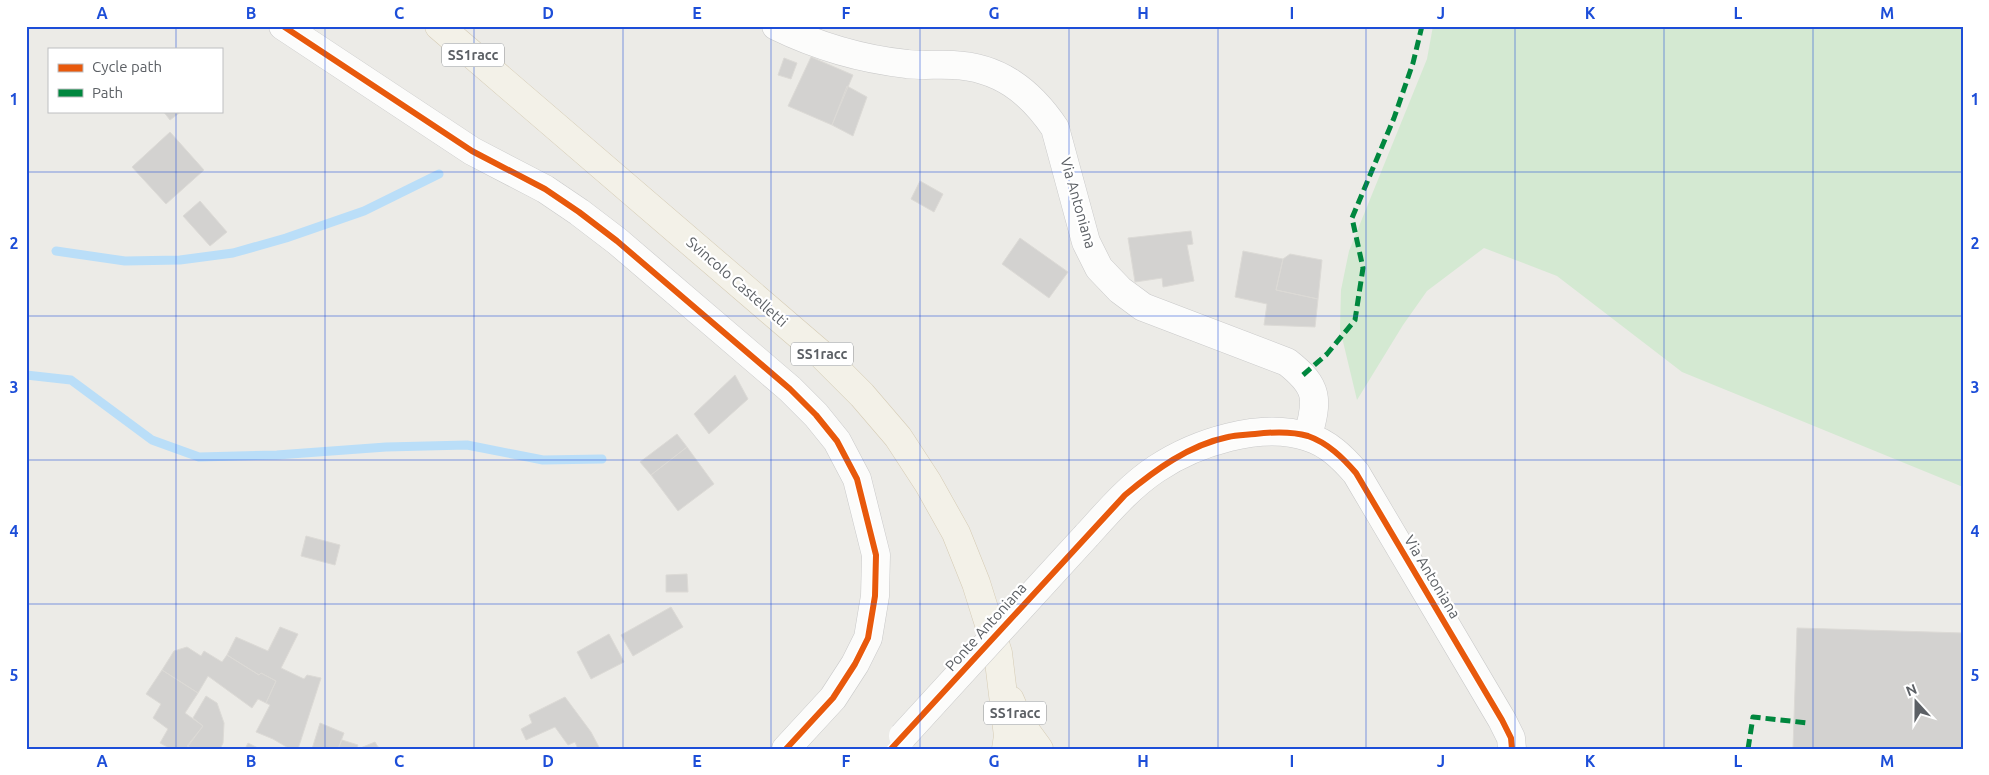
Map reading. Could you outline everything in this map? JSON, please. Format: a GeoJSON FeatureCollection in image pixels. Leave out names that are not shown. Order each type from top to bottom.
{"type":"FeatureCollection","features":[{"type":"Feature","properties":{"kind":"main road","name":"Svincolo Castelletti"},"geometry":{"type":"LineString","coordinates":[[439,26],[821,354],[862,395],[898,437],[928,483],[956,533],[976,583],[998,653],[1001,672]]}},
{"type":"Feature","properties":{"kind":"main road","name":"SS1racc"},"geometry":{"type":"LineString","coordinates":[[1001,672],[1008,736],[1006,749]]}},
{"type":"Feature","properties":{"kind":"main road","name":"SS1racc"},"geometry":{"type":"LineString","coordinates":[[1001,672],[1020,723],[1039,749]]}},
{"type":"Feature","properties":{"kind":"street"},"geometry":{"type":"LineString","coordinates":[[282,26],[472,151],[545,189],[579,212],[617,241],[790,390],[816,415],[836,441],[857,480],[867,515],[876,555],[875,596],[868,638],[856,664],[833,698],[786,749]]}},
{"type":"Feature","properties":{"kind":"street","name":"Via Antoniana"},"geometry":{"type":"LineString","coordinates":[[776,26],[806,41],[856,56],[908,64],[955,65],[995,73],[1028,94],[1055,128],[1086,242],[1099,268],[1120,290],[1143,307],[1286,362],[1303,374],[1313,392],[1315,409],[1308,436],[1344,459],[1356,474],[1502,720],[1511,738],[1512,749]]}},
{"type":"Feature","properties":{"kind":"street","name":"Ponte Antoniana"},"geometry":{"type":"LineString","coordinates":[[897,742],[1086,536],[1125,495],[1148,476],[1193,449],[1227,437],[1275,432],[1308,436]]}},
{"type":"Feature","properties":{"kind":"green space"},"geometry":{"type":"Polygon","coordinates":[[[1433,26],[1963,26],[1963,487],[1682,372],[1557,276],[1484,248],[1427,291],[1403,325],[1357,400],[1340,329],[1341,290],[1349,251],[1427,59],[1433,26]]]}},
{"type":"Feature","properties":{"kind":"building"},"geometry":{"type":"Polygon","coordinates":[[[811,57],[853,75],[832,125],[788,106],[811,57]]]}},
{"type":"Feature","properties":{"kind":"building"},"geometry":{"type":"Polygon","coordinates":[[[784,58],[797,63],[791,79],[778,75],[784,58]]]}},
{"type":"Feature","properties":{"kind":"building"},"geometry":{"type":"Polygon","coordinates":[[[847,86],[867,97],[853,136],[832,125],[847,86]]]}},
{"type":"Feature","properties":{"kind":"building"},"geometry":{"type":"Polygon","coordinates":[[[164,112],[181,112],[170,120],[164,112]]]}},
{"type":"Feature","properties":{"kind":"building"},"geometry":{"type":"Polygon","coordinates":[[[170,132],[204,170],[166,204],[132,167],[170,132]]]}},
{"type":"Feature","properties":{"kind":"building"},"geometry":{"type":"Polygon","coordinates":[[[920,181],[943,194],[934,212],[911,199],[920,181]]]}},
{"type":"Feature","properties":{"kind":"building"},"geometry":{"type":"Polygon","coordinates":[[[200,201],[227,232],[210,246],[183,216],[200,201]]]}},
{"type":"Feature","properties":{"kind":"building"},"geometry":{"type":"Polygon","coordinates":[[[1191,231],[1193,244],[1187,245],[1194,281],[1163,287],[1162,278],[1135,282],[1128,238],[1191,231]]]}},
{"type":"Feature","properties":{"kind":"building"},"geometry":{"type":"Polygon","coordinates":[[[1020,238],[1068,272],[1049,298],[1002,264],[1020,238]]]}},
{"type":"Feature","properties":{"kind":"building"},"geometry":{"type":"Polygon","coordinates":[[[1243,251],[1283,259],[1276,290],[1318,299],[1315,327],[1264,325],[1267,304],[1235,297],[1243,251]]]}},
{"type":"Feature","properties":{"kind":"building"},"geometry":{"type":"Polygon","coordinates":[[[1290,254],[1322,260],[1318,299],[1276,290],[1283,259],[1290,254]]]}},
{"type":"Feature","properties":{"kind":"building"},"geometry":{"type":"Polygon","coordinates":[[[735,375],[748,399],[709,434],[694,414],[735,375]]]}},
{"type":"Feature","properties":{"kind":"building"},"geometry":{"type":"Polygon","coordinates":[[[677,434],[687,447],[651,475],[640,462],[677,434]]]}},
{"type":"Feature","properties":{"kind":"building"},"geometry":{"type":"Polygon","coordinates":[[[687,447],[714,484],[678,511],[651,475],[687,447]]]}},
{"type":"Feature","properties":{"kind":"building"},"geometry":{"type":"Polygon","coordinates":[[[306,536],[340,545],[335,565],[301,556],[306,536]]]}},
{"type":"Feature","properties":{"kind":"building"},"geometry":{"type":"Polygon","coordinates":[[[687,574],[688,592],[666,592],[666,575],[687,574]]]}},
{"type":"Feature","properties":{"kind":"building"},"geometry":{"type":"Polygon","coordinates":[[[671,607],[683,627],[633,656],[621,635],[671,607]]]}},
{"type":"Feature","properties":{"kind":"building"},"geometry":{"type":"Polygon","coordinates":[[[280,627],[298,634],[281,668],[304,679],[307,675],[321,678],[298,749],[290,749],[256,732],[270,705],[266,703],[276,681],[261,673],[259,675],[227,655],[236,637],[268,651],[280,627]]]}},
{"type":"Feature","properties":{"kind":"building"},"geometry":{"type":"Polygon","coordinates":[[[1797,628],[1963,633],[1963,749],[1793,749],[1797,628]]]}},
{"type":"Feature","properties":{"kind":"building"},"geometry":{"type":"Polygon","coordinates":[[[609,634],[624,662],[591,679],[577,652],[609,634]]]}},
{"type":"Feature","properties":{"kind":"building"},"geometry":{"type":"Polygon","coordinates":[[[187,647],[201,656],[204,651],[222,662],[227,655],[259,675],[261,673],[276,681],[266,703],[258,699],[252,708],[208,676],[198,693],[162,670],[174,651],[187,647]]]}},
{"type":"Feature","properties":{"kind":"building"},"geometry":{"type":"Polygon","coordinates":[[[162,670],[198,693],[185,713],[203,726],[186,749],[171,749],[160,743],[168,729],[153,718],[161,704],[146,694],[162,670]]]}},
{"type":"Feature","properties":{"kind":"building"},"geometry":{"type":"Polygon","coordinates":[[[206,696],[217,703],[224,723],[223,743],[220,749],[194,749],[187,746],[203,726],[193,718],[206,696]]]}},
{"type":"Feature","properties":{"kind":"building"},"geometry":{"type":"Polygon","coordinates":[[[565,697],[591,732],[600,749],[578,749],[575,742],[568,745],[555,727],[526,740],[521,729],[532,723],[529,715],[565,697]]]}},
{"type":"Feature","properties":{"kind":"building"},"geometry":{"type":"Polygon","coordinates":[[[320,723],[344,733],[338,749],[312,749],[320,723]]]}},
{"type":"Feature","properties":{"kind":"building"},"geometry":{"type":"Polygon","coordinates":[[[342,740],[358,745],[356,749],[338,749],[342,740]]]}},
{"type":"Feature","properties":{"kind":"building"},"geometry":{"type":"Polygon","coordinates":[[[375,742],[378,747],[383,749],[358,749],[375,742]]]}},
{"type":"Feature","properties":{"kind":"building"},"geometry":{"type":"Polygon","coordinates":[[[248,743],[260,749],[245,749],[248,743]]]}},
{"type":"Feature","properties":{"kind":"waterway"},"geometry":{"type":"LineString","coordinates":[[56,251],[125,261],[180,260],[233,253],[286,238],[364,211],[439,174]]}},
{"type":"Feature","properties":{"kind":"waterway"},"geometry":{"type":"LineString","coordinates":[[26,375],[71,380],[152,440],[199,457],[277,455],[386,447],[467,445],[543,460],[602,459]]}},
{"type":"Feature","properties":{"kind":"marked path"},"geometry":{"type":"LineString","coordinates":[[1303,375],[1327,354],[1355,320],[1363,268],[1352,218],[1394,118],[1413,63],[1422,26]]}},
{"type":"Feature","properties":{"kind":"marked path"},"geometry":{"type":"LineString","coordinates":[[1748,749],[1753,717],[1808,723]]}},
{"type":"Feature","properties":{"kind":"cycle path"},"geometry":{"type":"LineString","coordinates":[[283,26],[472,151],[545,189],[579,212],[617,241],[790,389],[816,415],[837,441],[857,479],[876,555],[875,596],[868,638],[855,664],[833,698],[786,749]]}},
{"type":"Feature","properties":{"kind":"cycle path"},"geometry":{"type":"LineString","coordinates":[[891,749],[1125,495],[1136,486],[1160,468],[1200,446],[1234,436],[1282,432],[1295,433],[1315,439],[1329,447],[1356,473],[1502,720],[1511,738],[1512,749]]}}]}
